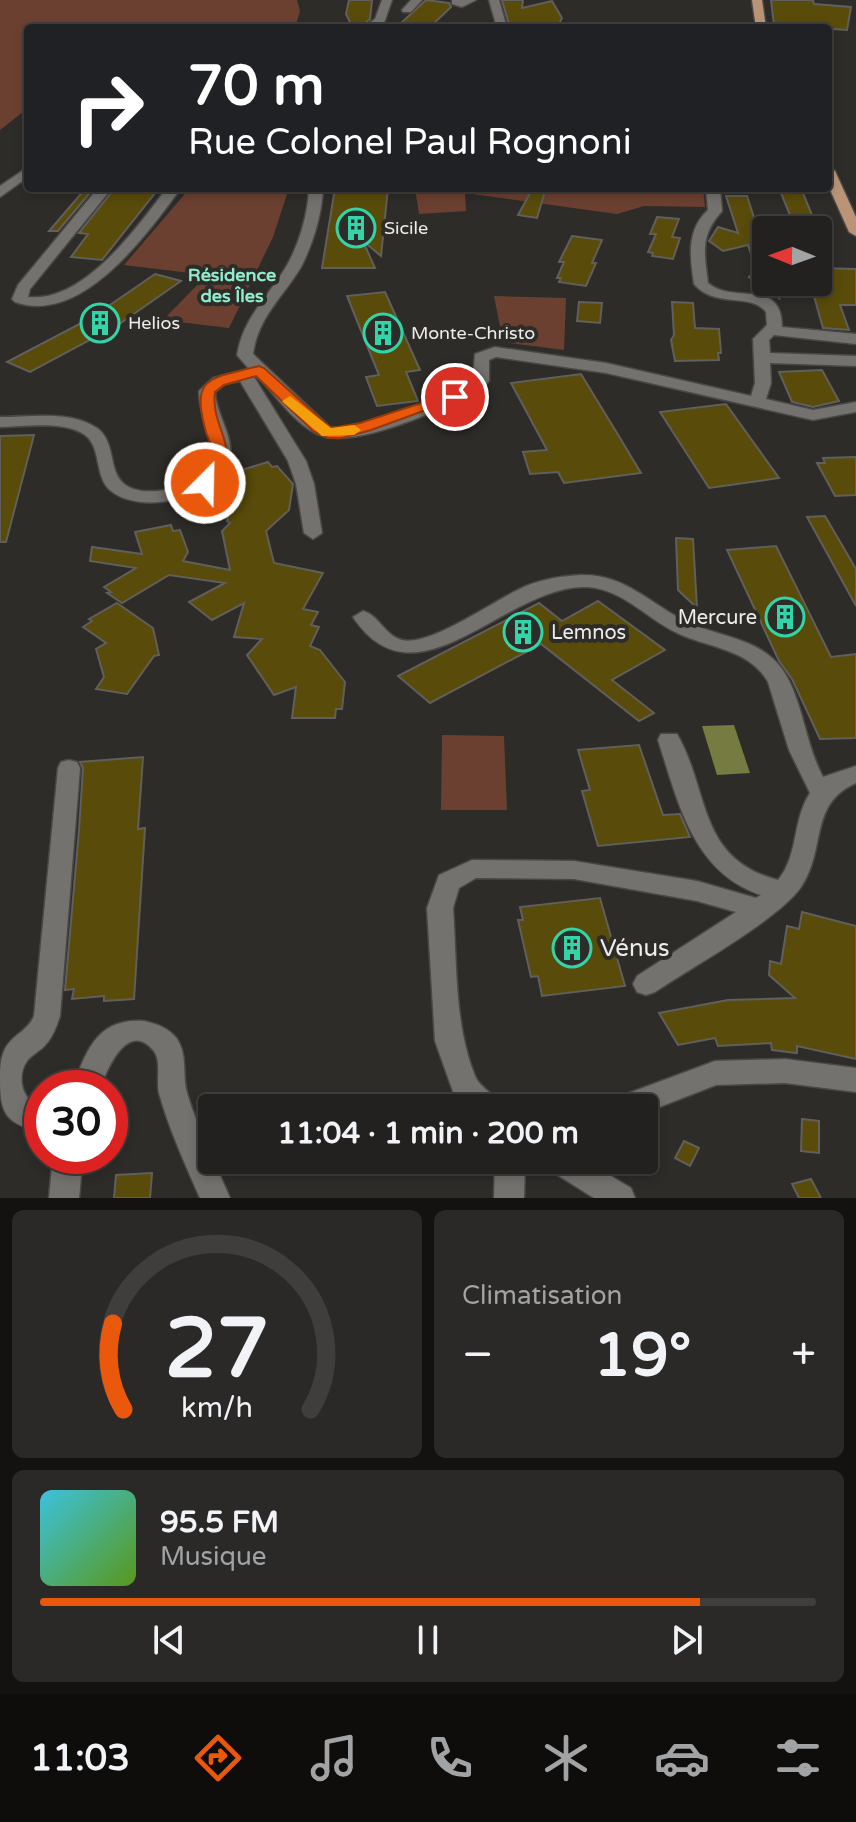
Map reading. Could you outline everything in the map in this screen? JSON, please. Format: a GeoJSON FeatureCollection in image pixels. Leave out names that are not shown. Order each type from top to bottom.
{"type":"FeatureCollection","features":[{"type":"Feature","properties":{"kind":"main road"},"geometry":{"type":"LineString","coordinates":[[757,0],[760,24]]}},
{"type":"Feature","properties":{"kind":"main road"},"geometry":{"type":"LineString","coordinates":[[832,188],[856,232]]}},
{"type":"Feature","properties":{"kind":"street"},"geometry":{"type":"LineString","coordinates":[[374,24],[380,21],[387,0]]}},
{"type":"Feature","properties":{"kind":"street"},"geometry":{"type":"LineString","coordinates":[[407,10],[417,0]]}},
{"type":"Feature","properties":{"kind":"street"},"geometry":{"type":"LineString","coordinates":[[459,0],[456,2],[462,4],[471,0]]}},
{"type":"Feature","properties":{"kind":"street"},"geometry":{"type":"LineString","coordinates":[[494,0],[500,24]]}},
{"type":"Feature","properties":{"kind":"street"},"geometry":{"type":"LineString","coordinates":[[0,193],[24,174]]}},
{"type":"Feature","properties":{"kind":"street"},"geometry":{"type":"LineString","coordinates":[[102,192],[23,288],[20,299],[39,302],[91,282],[109,269],[171,192]]}},
{"type":"Feature","properties":{"kind":"street"},"geometry":{"type":"LineString","coordinates":[[313,533],[305,484],[297,461],[252,373],[245,349],[262,308],[297,258],[316,192]]}},
{"type":"Feature","properties":{"kind":"street"},"geometry":{"type":"LineString","coordinates":[[713,192],[715,211],[706,217],[695,242],[701,284],[713,294],[755,298],[769,303],[776,322],[761,339],[763,383],[757,403]]}},
{"type":"Feature","properties":{"kind":"street"},"geometry":{"type":"LineString","coordinates":[[769,330],[856,339]]}},
{"type":"Feature","properties":{"kind":"street"},"geometry":{"type":"LineString","coordinates":[[252,373],[328,433],[366,427],[474,387],[481,381],[481,357],[495,352],[606,368],[813,415],[856,407]]}},
{"type":"Feature","properties":{"kind":"street"},"geometry":{"type":"LineString","coordinates":[[762,358],[856,361]]}},
{"type":"Feature","properties":{"kind":"street"},"geometry":{"type":"LineString","coordinates":[[0,422],[75,425],[100,442],[109,475],[119,489],[143,496],[166,496],[192,489],[216,473],[222,457],[206,404],[207,391],[219,381],[252,373]]}},
{"type":"Feature","properties":{"kind":"street"},"geometry":{"type":"LineString","coordinates":[[363,617],[381,636],[399,647],[420,647],[484,618],[530,591],[585,581],[612,582],[632,593],[668,623],[733,644],[760,660],[775,675],[806,768],[822,793]]}},
{"type":"Feature","properties":{"kind":"street"},"geometry":{"type":"LineString","coordinates":[[669,740],[703,835],[720,860],[744,878],[783,891]]}},
{"type":"Feature","properties":{"kind":"street"},"geometry":{"type":"LineString","coordinates":[[24,1115],[7,1099],[4,1081],[16,1054],[40,1037],[47,1016],[69,768]]}},
{"type":"Feature","properties":{"kind":"street"},"geometry":{"type":"LineString","coordinates":[[646,984],[783,891],[800,865],[808,822],[822,793],[856,774]]}},
{"type":"Feature","properties":{"kind":"street"},"geometry":{"type":"LineString","coordinates":[[472,1094],[465,1088],[449,1041],[440,908],[448,882],[472,869],[574,870],[697,891],[760,909]]}},
{"type":"Feature","properties":{"kind":"street"},"geometry":{"type":"LineString","coordinates":[[94,1070],[102,1050],[114,1038],[130,1032],[149,1032],[166,1045],[171,1057],[171,1084],[215,1198]]}},
{"type":"Feature","properties":{"kind":"street"},"geometry":{"type":"LineString","coordinates":[[658,1095],[715,1073],[785,1071],[856,1080]]}},
{"type":"Feature","properties":{"kind":"street"},"geometry":{"type":"LineString","coordinates":[[64,1198],[66,1174]]}},
{"type":"Feature","properties":{"kind":"street"},"geometry":{"type":"LineString","coordinates":[[509,1198],[510,1174]]}},
{"type":"Feature","properties":{"kind":"street"},"geometry":{"type":"LineString","coordinates":[[581,1174],[620,1198]]}},
{"type":"Feature","properties":{"kind":"shaded area"},"geometry":{"type":"Polygon","coordinates":[[[0,0],[297,0],[300,11],[296,24],[24,24],[24,111],[0,130],[0,0]]]}},
{"type":"Feature","properties":{"kind":"shaded area"},"geometry":{"type":"Polygon","coordinates":[[[187,192],[288,192],[273,237],[229,328],[163,320],[207,275],[124,265],[187,192]]]}},
{"type":"Feature","properties":{"kind":"shaded area"},"geometry":{"type":"Polygon","coordinates":[[[416,192],[703,192],[705,207],[644,206],[617,214],[465,193],[466,211],[419,214],[416,192]]]}},
{"type":"Feature","properties":{"kind":"shaded area"},"geometry":{"type":"Polygon","coordinates":[[[494,296],[566,298],[564,350],[503,342],[494,296]]]}},
{"type":"Feature","properties":{"kind":"shaded area"},"geometry":{"type":"Polygon","coordinates":[[[734,725],[750,773],[717,775],[702,726],[734,725]]]}},
{"type":"Feature","properties":{"kind":"shaded area"},"geometry":{"type":"Polygon","coordinates":[[[442,735],[504,736],[507,810],[441,810],[442,735]]]}},
{"type":"Feature","properties":{"kind":"building"},"geometry":{"type":"Polygon","coordinates":[[[349,0],[372,0],[370,19],[364,24],[351,24],[346,14],[349,0]]]}},
{"type":"Feature","properties":{"kind":"building"},"geometry":{"type":"Polygon","coordinates":[[[426,0],[449,3],[451,7],[433,24],[400,24],[426,0]]]}},
{"type":"Feature","properties":{"kind":"building"},"geometry":{"type":"Polygon","coordinates":[[[502,0],[523,0],[522,8],[552,1],[562,18],[559,24],[509,24],[502,0]]]}},
{"type":"Feature","properties":{"kind":"building"},"geometry":{"type":"Polygon","coordinates":[[[771,0],[813,0],[814,4],[851,7],[847,30],[832,29],[832,24],[774,24],[771,0]]]}},
{"type":"Feature","properties":{"kind":"building"},"geometry":{"type":"Polygon","coordinates":[[[83,192],[91,192],[58,231],[49,231],[83,192]]]}},
{"type":"Feature","properties":{"kind":"building"},"geometry":{"type":"Polygon","coordinates":[[[112,192],[156,192],[102,260],[71,257],[88,234],[79,233],[112,192]]]}},
{"type":"Feature","properties":{"kind":"building","name":"Sicile"},"geometry":{"type":"Polygon","coordinates":[[[334,192],[388,192],[381,256],[363,241],[375,268],[322,268],[334,192]]]}},
{"type":"Feature","properties":{"kind":"building"},"geometry":{"type":"Polygon","coordinates":[[[531,192],[545,192],[537,218],[518,215],[531,192]]]}},
{"type":"Feature","properties":{"kind":"building"},"geometry":{"type":"Polygon","coordinates":[[[781,193],[803,193],[812,216],[790,216],[781,193]]]}},
{"type":"Feature","properties":{"kind":"building"},"geometry":{"type":"Polygon","coordinates":[[[726,196],[747,196],[753,216],[752,257],[748,245],[723,251],[709,241],[718,227],[738,233],[726,196]]]}},
{"type":"Feature","properties":{"kind":"building"},"geometry":{"type":"Polygon","coordinates":[[[657,217],[679,219],[672,237],[680,238],[673,259],[652,256],[653,253],[648,252],[656,234],[650,234],[657,217]]]}},
{"type":"Feature","properties":{"kind":"building"},"geometry":{"type":"Polygon","coordinates":[[[572,236],[602,240],[586,286],[559,282],[561,278],[557,278],[564,262],[559,262],[572,236]]]}},
{"type":"Feature","properties":{"kind":"building"},"geometry":{"type":"Polygon","coordinates":[[[832,268],[856,269],[856,305],[840,305],[849,330],[823,328],[814,296],[832,296],[832,268]]]}},
{"type":"Feature","properties":{"kind":"building","name":"Helios"},"geometry":{"type":"Polygon","coordinates":[[[155,274],[181,281],[118,325],[30,372],[7,362],[91,318],[155,274]]]}},
{"type":"Feature","properties":{"kind":"building","name":"Monte-Christo"},"geometry":{"type":"Polygon","coordinates":[[[385,292],[420,370],[406,372],[418,401],[377,406],[366,377],[379,375],[347,296],[385,292]]]}},
{"type":"Feature","properties":{"kind":"building"},"geometry":{"type":"Polygon","coordinates":[[[579,302],[602,303],[600,323],[577,321],[579,302]]]}},
{"type":"Feature","properties":{"kind":"building"},"geometry":{"type":"Polygon","coordinates":[[[672,302],[693,303],[695,328],[719,329],[719,360],[675,361],[671,340],[674,335],[672,302]]]}},
{"type":"Feature","properties":{"kind":"building"},"geometry":{"type":"Polygon","coordinates":[[[822,370],[839,401],[813,407],[792,402],[779,372],[822,370]]]}},
{"type":"Feature","properties":{"kind":"building"},"geometry":{"type":"Polygon","coordinates":[[[581,374],[641,473],[564,483],[558,472],[530,474],[523,452],[547,450],[511,383],[581,374]]]}},
{"type":"Feature","properties":{"kind":"building"},"geometry":{"type":"Polygon","coordinates":[[[726,404],[779,478],[709,488],[660,412],[726,404]]]}},
{"type":"Feature","properties":{"kind":"building"},"geometry":{"type":"Polygon","coordinates":[[[34,435],[6,542],[0,542],[0,436],[34,435]]]}},
{"type":"Feature","properties":{"kind":"building"},"geometry":{"type":"Polygon","coordinates":[[[856,457],[856,495],[835,496],[817,463],[825,463],[823,458],[856,457]]]}},
{"type":"Feature","properties":{"kind":"building"},"geometry":{"type":"Polygon","coordinates":[[[268,462],[272,467],[277,466],[293,484],[289,510],[266,531],[274,563],[323,573],[303,609],[318,612],[311,625],[319,627],[310,646],[320,650],[345,682],[342,709],[336,709],[335,718],[292,718],[296,687],[274,695],[247,655],[262,639],[234,637],[244,603],[212,620],[189,602],[225,583],[169,575],[122,603],[107,593],[111,592],[104,587],[136,568],[90,561],[92,547],[142,554],[135,532],[171,525],[173,531],[180,530],[188,552],[183,561],[230,570],[222,531],[230,523],[227,521],[235,472],[268,462]]]}},
{"type":"Feature","properties":{"kind":"building"},"geometry":{"type":"Polygon","coordinates":[[[825,516],[856,569],[856,606],[807,517],[825,516]]]}},
{"type":"Feature","properties":{"kind":"building"},"geometry":{"type":"Polygon","coordinates":[[[676,538],[693,539],[697,608],[678,590],[676,538]]]}},
{"type":"Feature","properties":{"kind":"building"},"geometry":{"type":"Polygon","coordinates":[[[776,546],[831,657],[856,654],[856,738],[820,739],[727,550],[776,546]]]}},
{"type":"Feature","properties":{"kind":"building"},"geometry":{"type":"Polygon","coordinates":[[[598,601],[665,650],[612,680],[654,713],[639,721],[541,644],[430,703],[398,676],[539,603],[562,621],[598,601]]]}},
{"type":"Feature","properties":{"kind":"building"},"geometry":{"type":"Polygon","coordinates":[[[117,603],[153,628],[159,655],[154,656],[127,694],[96,689],[104,677],[96,649],[106,643],[83,627],[92,621],[89,619],[117,603]]]}},
{"type":"Feature","properties":{"kind":"building"},"geometry":{"type":"Polygon","coordinates":[[[639,745],[663,815],[680,814],[690,837],[598,846],[582,791],[590,790],[578,750],[639,745]]]}},
{"type":"Feature","properties":{"kind":"building"},"geometry":{"type":"Polygon","coordinates":[[[143,757],[138,829],[145,828],[134,999],[104,1001],[104,996],[72,999],[74,989],[65,990],[79,830],[83,768],[80,762],[143,757]]]}},
{"type":"Feature","properties":{"kind":"building","name":"Vénus"},"geometry":{"type":"Polygon","coordinates":[[[600,898],[625,986],[542,996],[538,976],[531,977],[518,920],[523,920],[520,907],[600,898]]]}},
{"type":"Feature","properties":{"kind":"building"},"geometry":{"type":"Polygon","coordinates":[[[802,912],[856,926],[856,1059],[797,1046],[797,1053],[772,1050],[771,1043],[718,1046],[715,1038],[678,1045],[659,1013],[728,1000],[795,998],[769,975],[770,961],[781,964],[787,926],[799,929],[802,912]]]}},
{"type":"Feature","properties":{"kind":"building"},"geometry":{"type":"Polygon","coordinates":[[[802,1119],[819,1121],[819,1153],[801,1151],[802,1119]]]}},
{"type":"Feature","properties":{"kind":"building"},"geometry":{"type":"Polygon","coordinates":[[[684,1141],[699,1148],[690,1166],[675,1158],[684,1141]]]}},
{"type":"Feature","properties":{"kind":"building"},"geometry":{"type":"Polygon","coordinates":[[[152,1173],[150,1198],[114,1198],[116,1175],[152,1173]]]}},
{"type":"Feature","properties":{"kind":"building"},"geometry":{"type":"Polygon","coordinates":[[[811,1179],[821,1198],[799,1198],[792,1184],[811,1179]]]}},
{"type":"Feature","properties":{"kind":"slow traffic"},"geometry":{"type":"LineString","coordinates":[[290,401],[318,428],[328,433],[354,430]]}},
{"type":"Feature","properties":{"kind":"place","name":"Sicile"},"geometry":{"type":"Point","coordinates":[356,228]}},
{"type":"Feature","properties":{"kind":"place","name":"Helios"},"geometry":{"type":"Point","coordinates":[100,323]}},
{"type":"Feature","properties":{"kind":"place","name":"Monte-Christo"},"geometry":{"type":"Point","coordinates":[383,333]}},
{"type":"Feature","properties":{"kind":"place","name":"Mercure"},"geometry":{"type":"Point","coordinates":[785,617]}},
{"type":"Feature","properties":{"kind":"place","name":"Lemnos"},"geometry":{"type":"Point","coordinates":[523,632]}},
{"type":"Feature","properties":{"kind":"place","name":"Vénus"},"geometry":{"type":"Point","coordinates":[572,948]}},
{"type":"Feature","properties":{"kind":"district","name":"Résidence des Îles"},"geometry":{"type":"Point","coordinates":[232,285]}},
{"type":"Feature","properties":{"kind":"route"},"geometry":{"type":"LineString","coordinates":[[205,483],[216,473],[222,457],[206,404],[207,391],[219,381],[259,371],[318,428],[328,433],[366,427],[455,397]]}}]}
